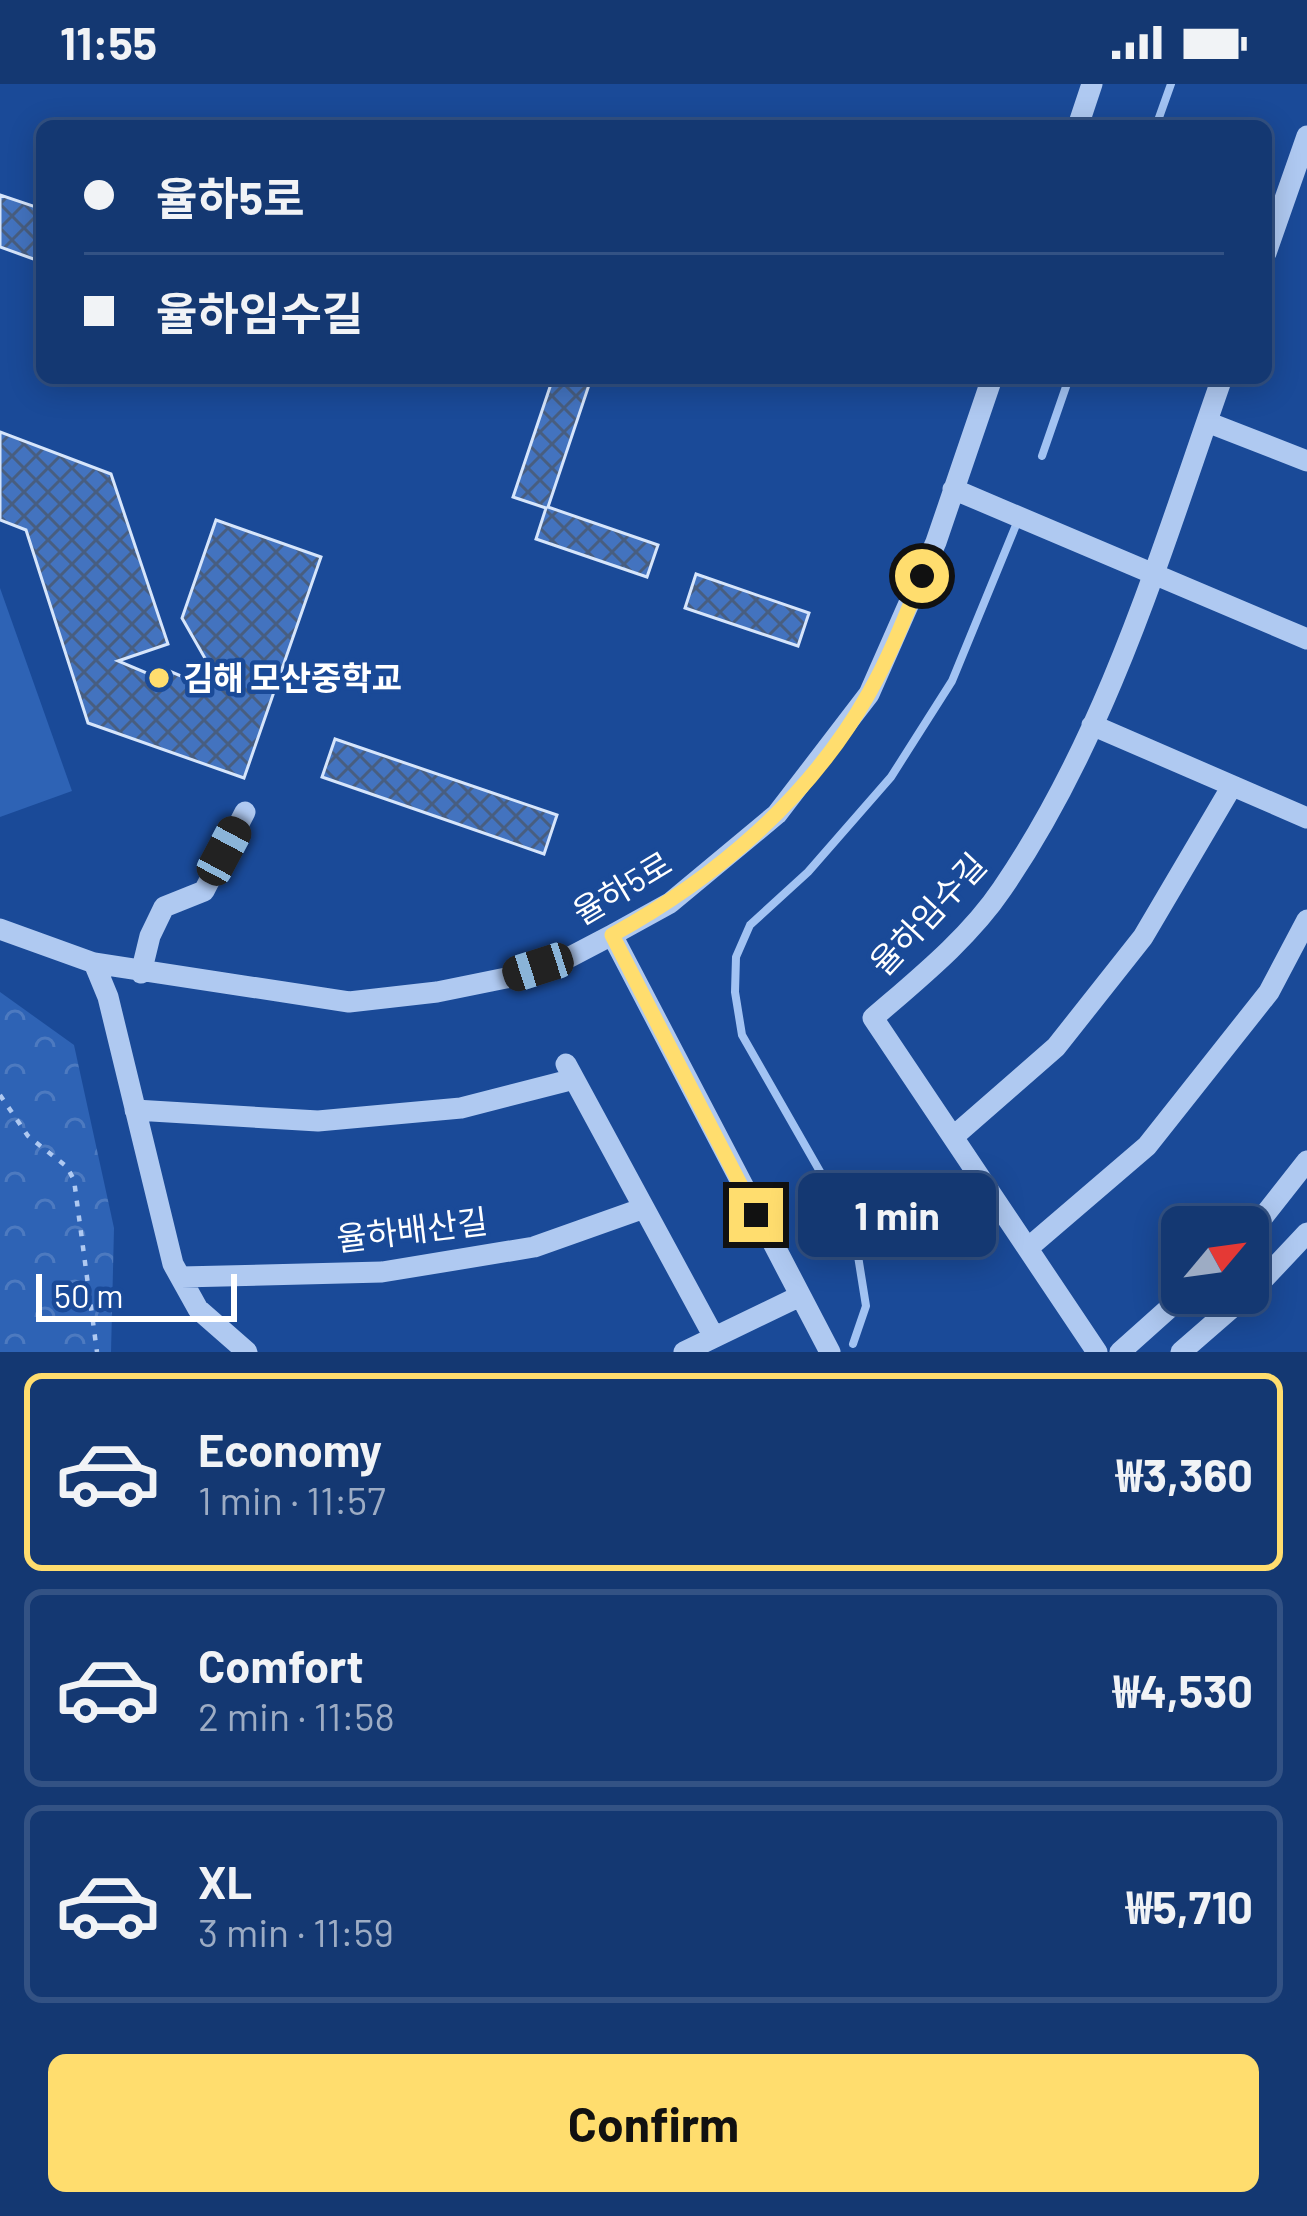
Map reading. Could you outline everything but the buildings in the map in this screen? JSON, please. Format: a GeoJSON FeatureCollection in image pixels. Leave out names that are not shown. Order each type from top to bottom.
{"type":"FeatureCollection","features":[{"type":"Feature","properties":{"kind":"street"},"geometry":{"type":"LineString","coordinates":[[1080,120],[1092,84]]}},
{"type":"Feature","properties":{"kind":"street"},"geometry":{"type":"LineString","coordinates":[[1272,236],[1307,136]]}},
{"type":"Feature","properties":{"kind":"street","name":"율하5로"},"geometry":{"type":"LineString","coordinates":[[0,928],[94,963],[141,973],[349,1002],[506,978],[570,957],[612,935],[670,903],[777,814],[868,694],[936,542],[990,384]]}},
{"type":"Feature","properties":{"kind":"street","name":"율하임수길"},"geometry":{"type":"LineString","coordinates":[[1097,1352],[873,1018],[931,968],[1000,892],[1077,763],[1153,573],[1220,384]]}},
{"type":"Feature","properties":{"kind":"street"},"geometry":{"type":"LineString","coordinates":[[1207,422],[1307,461]]}},
{"type":"Feature","properties":{"kind":"street"},"geometry":{"type":"LineString","coordinates":[[953,489],[1307,639]]}},
{"type":"Feature","properties":{"kind":"street"},"geometry":{"type":"LineString","coordinates":[[1092,724],[1307,818]]}},
{"type":"Feature","properties":{"kind":"street"},"geometry":{"type":"LineString","coordinates":[[953,1137],[1056,1047],[1143,937],[1232,786]]}},
{"type":"Feature","properties":{"kind":"street"},"geometry":{"type":"LineString","coordinates":[[141,973],[150,936],[164,907],[204,891],[245,812]]}},
{"type":"Feature","properties":{"kind":"street"},"geometry":{"type":"LineString","coordinates":[[1028,1248],[1147,1146],[1269,992],[1307,920]]}},
{"type":"Feature","properties":{"kind":"street"},"geometry":{"type":"LineString","coordinates":[[612,935],[830,1352]]}},
{"type":"Feature","properties":{"kind":"street"},"geometry":{"type":"LineString","coordinates":[[94,963],[108,997],[173,1264],[199,1309],[247,1352]]}},
{"type":"Feature","properties":{"kind":"street"},"geometry":{"type":"LineString","coordinates":[[135,1110],[318,1121],[461,1108],[570,1072],[714,1337]]}},
{"type":"Feature","properties":{"kind":"street"},"geometry":{"type":"LineString","coordinates":[[1269,1209],[1307,1161]]}},
{"type":"Feature","properties":{"kind":"street","name":"율하배산길"},"geometry":{"type":"LineString","coordinates":[[181,1277],[382,1272],[534,1247],[644,1208]]}},
{"type":"Feature","properties":{"kind":"street"},"geometry":{"type":"LineString","coordinates":[[1181,1352],[1258,1285],[1307,1233]]}},
{"type":"Feature","properties":{"kind":"street"},"geometry":{"type":"LineString","coordinates":[[684,1352],[799,1297]]}},
{"type":"Feature","properties":{"kind":"street"},"geometry":{"type":"LineString","coordinates":[[1120,1352],[1163,1314]]}},
{"type":"Feature","properties":{"kind":"path"},"geometry":{"type":"LineString","coordinates":[[0,1094],[28,1136],[67,1167],[74,1180],[97,1352]]}},
{"type":"Feature","properties":{"kind":"green space"},"geometry":{"type":"Polygon","coordinates":[[[0,588],[72,791],[0,817],[0,588]]]}},
{"type":"Feature","properties":{"kind":"green space"},"geometry":{"type":"Polygon","coordinates":[[[0,992],[74,1045],[114,1228],[111,1352],[0,1352],[0,992]]]}},
{"type":"Feature","properties":{"kind":"waterway"},"geometry":{"type":"LineString","coordinates":[[1158,120],[1171,84]]}},
{"type":"Feature","properties":{"kind":"waterway"},"geometry":{"type":"LineString","coordinates":[[1042,456],[1067,384]]}},
{"type":"Feature","properties":{"kind":"waterway"},"geometry":{"type":"LineString","coordinates":[[853,1344],[866,1306],[854,1231],[742,1035],[735,992],[736,957],[750,925],[808,872],[891,777],[952,681],[1016,525]]}},
{"type":"Feature","properties":{"kind":"place","name":"김해 모산중학교"},"geometry":{"type":"Point","coordinates":[159,678]}},
{"type":"Feature","properties":{"kind":"route"},"geometry":{"type":"LineString","coordinates":[[756,1215],[612,935],[670,903],[777,814],[868,694],[922,576]]}}]}
